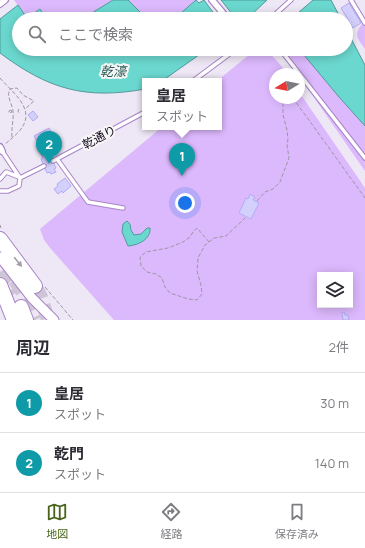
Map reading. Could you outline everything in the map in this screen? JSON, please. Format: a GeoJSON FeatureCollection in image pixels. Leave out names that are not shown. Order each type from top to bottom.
{"type":"FeatureCollection","features":[{"type":"Feature","properties":{"kind":"highway"},"geometry":{"type":"LineString","coordinates":[[0,239],[35,286]]}},
{"type":"Feature","properties":{"kind":"highway"},"geometry":{"type":"LineString","coordinates":[[0,285],[14,320]]}},
{"type":"Feature","properties":{"kind":"street"},"geometry":{"type":"LineString","coordinates":[[0,4],[5,0]]}},
{"type":"Feature","properties":{"kind":"street"},"geometry":{"type":"LineString","coordinates":[[213,1],[222,12]]}},
{"type":"Feature","properties":{"kind":"street"},"geometry":{"type":"LineString","coordinates":[[0,257],[32,298],[54,320]]}},
{"type":"Feature","properties":{"kind":"street"},"geometry":{"type":"LineString","coordinates":[[0,266],[22,294],[48,320]]}},
{"type":"Feature","properties":{"kind":"lane"},"geometry":{"type":"LineString","coordinates":[[278,12],[291,0]]}},
{"type":"Feature","properties":{"kind":"lane"},"geometry":{"type":"LineString","coordinates":[[351,0],[365,23]]}},
{"type":"Feature","properties":{"kind":"lane"},"geometry":{"type":"LineString","coordinates":[[197,78],[227,56]]}},
{"type":"Feature","properties":{"kind":"lane"},"geometry":{"type":"LineString","coordinates":[[285,56],[365,158]]}},
{"type":"Feature","properties":{"kind":"lane","name":"乾通り"},"geometry":{"type":"LineString","coordinates":[[53,161],[142,114]]}},
{"type":"Feature","properties":{"kind":"lane"},"geometry":{"type":"LineString","coordinates":[[0,191],[8,191],[19,186],[20,178],[1,149]]}},
{"type":"Feature","properties":{"kind":"lane"},"geometry":{"type":"LineString","coordinates":[[57,159],[88,202],[123,208]]}},
{"type":"Feature","properties":{"kind":"lane"},"geometry":{"type":"LineString","coordinates":[[0,179],[6,172],[20,178],[44,166]]}},
{"type":"Feature","properties":{"kind":"path"},"geometry":{"type":"LineString","coordinates":[[0,78],[24,104],[26,121],[23,128],[1,149]]}},
{"type":"Feature","properties":{"kind":"path"},"geometry":{"type":"LineString","coordinates":[[10,89],[17,88],[24,96],[34,101],[25,108]]}},
{"type":"Feature","properties":{"kind":"path"},"geometry":{"type":"LineString","coordinates":[[10,89],[8,96],[13,112],[11,132],[12,138]]}},
{"type":"Feature","properties":{"kind":"path"},"geometry":{"type":"LineString","coordinates":[[257,201],[266,192],[274,188],[280,182],[290,158],[287,145],[287,130],[283,115],[283,104]]}},
{"type":"Feature","properties":{"kind":"path"},"geometry":{"type":"LineString","coordinates":[[297,104],[365,198]]}},
{"type":"Feature","properties":{"kind":"path"},"geometry":{"type":"LineString","coordinates":[[19,109],[19,113]]}},
{"type":"Feature","properties":{"kind":"path"},"geometry":{"type":"LineString","coordinates":[[209,242],[197,228],[190,238],[183,242],[168,248],[146,252],[140,257],[140,266],[147,272],[156,274],[162,278],[165,288],[170,293],[188,299],[197,300],[202,294],[202,285],[197,271],[198,258],[205,245],[209,242],[214,238],[226,236],[245,218]]}},
{"type":"Feature","properties":{"kind":"shaded area"},"geometry":{"type":"Polygon","coordinates":[[[14,0],[113,0],[93,12],[42,12],[40,9],[36,12],[23,12],[14,0]]]}},
{"type":"Feature","properties":{"kind":"shaded area"},"geometry":{"type":"Polygon","coordinates":[[[128,0],[196,0],[182,12],[140,12],[128,0]]]}},
{"type":"Feature","properties":{"kind":"shaded area"},"geometry":{"type":"Polygon","coordinates":[[[365,20],[365,49],[359,41],[357,34],[359,28],[365,20]]]}},
{"type":"Feature","properties":{"kind":"shaded area"},"geometry":{"type":"Polygon","coordinates":[[[247,56],[272,56],[282,68],[269,68],[269,104],[305,104],[305,101],[365,188],[365,320],[114,320],[44,240],[40,229],[158,130],[222,130],[222,78],[221,78],[247,56]],[[250,194],[248,199],[246,198],[239,213],[251,219],[259,203],[253,200],[254,197],[250,194]]]}},
{"type":"Feature","properties":{"kind":"shaded area"},"geometry":{"type":"Polygon","coordinates":[[[285,56],[318,56],[365,112],[365,171],[305,85],[305,68],[294,68],[285,56]]]}},
{"type":"Feature","properties":{"kind":"water"},"geometry":{"type":"Polygon","coordinates":[[[113,0],[128,0],[140,12],[93,12],[113,0]]]}},
{"type":"Feature","properties":{"kind":"water"},"geometry":{"type":"Polygon","coordinates":[[[196,0],[199,3],[204,0],[213,12],[182,12],[196,0]]]}},
{"type":"Feature","properties":{"kind":"water"},"geometry":{"type":"Polygon","coordinates":[[[221,0],[267,0],[254,12],[230,12],[221,0]]]}},
{"type":"Feature","properties":{"kind":"water"},"geometry":{"type":"Polygon","coordinates":[[[313,0],[331,0],[337,12],[299,12],[313,0]]]}},
{"type":"Feature","properties":{"kind":"water","name":"乾濠"},"geometry":{"type":"Polygon","coordinates":[[[18,5],[23,12],[12,12],[12,56],[197,56],[166,78],[142,78],[142,89],[104,93],[68,89],[34,75],[0,53],[0,19],[18,5]]]}},
{"type":"Feature","properties":{"kind":"water"},"geometry":{"type":"Polygon","coordinates":[[[353,42],[365,65],[365,126],[305,56],[353,56],[353,42]]]}},
{"type":"Feature","properties":{"kind":"water"},"geometry":{"type":"Polygon","coordinates":[[[127,221],[130,224],[134,235],[141,234],[147,228],[150,228],[149,235],[144,241],[128,246],[122,232],[123,224],[127,221]]]}},
{"type":"Feature","properties":{"kind":"building"},"geometry":{"type":"Polygon","coordinates":[[[349,3],[361,23],[353,28],[353,12],[343,12],[341,8],[349,3]]]}},
{"type":"Feature","properties":{"kind":"building"},"geometry":{"type":"Polygon","coordinates":[[[33,111],[38,117],[33,121],[28,115],[33,111]]]}},
{"type":"Feature","properties":{"kind":"building"},"geometry":{"type":"Polygon","coordinates":[[[49,128],[53,137],[39,145],[34,136],[49,128]]]}},
{"type":"Feature","properties":{"kind":"building"},"geometry":{"type":"Polygon","coordinates":[[[46,152],[47,156],[49,154],[56,168],[54,169],[56,172],[51,174],[50,172],[47,173],[41,159],[43,158],[41,155],[46,152]]]}},
{"type":"Feature","properties":{"kind":"building"},"geometry":{"type":"Polygon","coordinates":[[[65,178],[71,186],[63,193],[62,191],[58,194],[54,189],[58,186],[57,184],[65,178]]]}},
{"type":"Feature","properties":{"kind":"building"},"geometry":{"type":"Polygon","coordinates":[[[250,194],[255,197],[253,200],[259,203],[251,219],[239,213],[246,198],[248,199],[250,194]]]}},
{"type":"Feature","properties":{"kind":"building"},"geometry":{"type":"Polygon","coordinates":[[[344,312],[345,315],[348,315],[349,320],[343,320],[342,313],[344,312]]]}},
{"type":"Feature","properties":{"kind":"tunnel"},"geometry":{"type":"LineString","coordinates":[[0,272],[14,294]]}},
{"type":"Feature","properties":{"kind":"tunnel"},"geometry":{"type":"LineString","coordinates":[[15,280],[23,293],[35,320]]}},
{"type":"Feature","properties":{"kind":"tunnel"},"geometry":{"type":"LineString","coordinates":[[35,286],[41,297],[48,320]]}},
{"type":"Feature","properties":{"kind":"place","name":"乾門"},"geometry":{"type":"Point","coordinates":[49,164]}},
{"type":"Feature","properties":{"kind":"place","name":"皇居"},"geometry":{"type":"Point","coordinates":[182,176]}}]}
